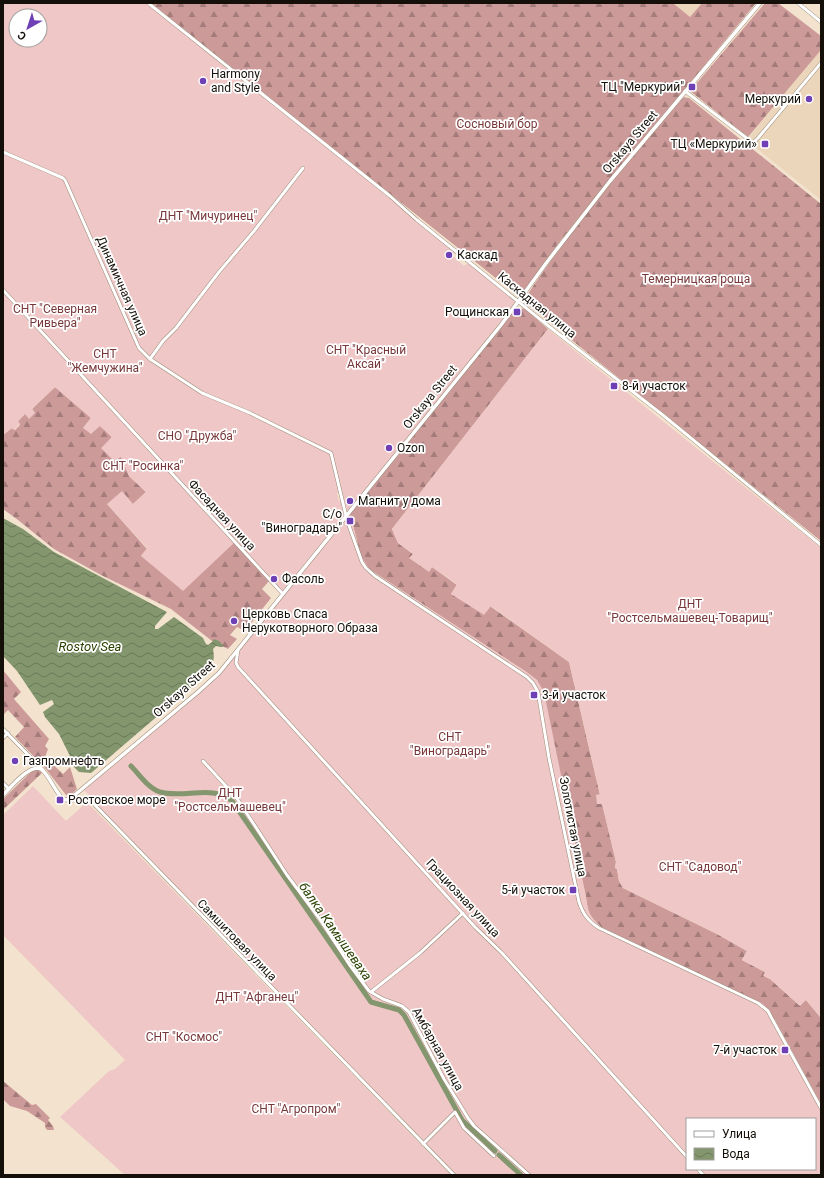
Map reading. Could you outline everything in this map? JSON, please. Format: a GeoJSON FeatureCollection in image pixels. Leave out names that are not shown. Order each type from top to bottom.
{"type":"FeatureCollection","features":[{"type":"Feature","properties":{"kind":"main road","name":"Orskaya Street"},"geometry":{"type":"LineString","coordinates":[[70,799],[218,673],[519,302],[547,262],[610,181],[760,3]]}},
{"type":"Feature","properties":{"kind":"main road"},"geometry":{"type":"LineString","coordinates":[[3,795],[30,770],[37,768],[43,770],[64,800],[70,799]]}},
{"type":"Feature","properties":{"kind":"street","name":"Каскадная улица"},"geometry":{"type":"LineString","coordinates":[[148,3],[390,196],[417,220],[551,328],[664,416],[821,545]]}},
{"type":"Feature","properties":{"kind":"street"},"geometry":{"type":"LineString","coordinates":[[798,3],[821,22]]}},
{"type":"Feature","properties":{"kind":"street"},"geometry":{"type":"LineString","coordinates":[[685,91],[753,143],[821,63]]}},
{"type":"Feature","properties":{"kind":"street","name":"Динамичная улица"},"geometry":{"type":"LineString","coordinates":[[3,152],[65,180],[139,348],[150,359],[202,393],[250,413],[331,453]]}},
{"type":"Feature","properties":{"kind":"street"},"geometry":{"type":"LineString","coordinates":[[150,359],[163,340],[176,328],[219,272],[304,168]]}},
{"type":"Feature","properties":{"kind":"street","name":"Фасадная улица"},"geometry":{"type":"LineString","coordinates":[[3,290],[282,593]]}},
{"type":"Feature","properties":{"kind":"street","name":"Золотистая улица"},"geometry":{"type":"LineString","coordinates":[[331,453],[346,516],[362,562],[370,572],[527,677],[533,683],[538,692],[549,758],[581,911],[590,923],[599,928],[764,1007],[772,1018],[821,1108]]}},
{"type":"Feature","properties":{"kind":"street","name":"Грациозная улица"},"geometry":{"type":"LineString","coordinates":[[238,648],[236,663],[238,667],[475,928],[502,953],[686,1156]]}},
{"type":"Feature","properties":{"kind":"street"},"geometry":{"type":"LineString","coordinates":[[3,728],[43,770]]}},
{"type":"Feature","properties":{"kind":"street"},"geometry":{"type":"LineString","coordinates":[[3,738],[8,733]]}},
{"type":"Feature","properties":{"kind":"street","name":"Амбарная улица"},"geometry":{"type":"LineString","coordinates":[[203,761],[236,797],[287,875],[319,918],[349,964],[371,992],[402,1006],[409,1012],[444,1079],[474,1126],[529,1175]]}},
{"type":"Feature","properties":{"kind":"street"},"geometry":{"type":"LineString","coordinates":[[3,783],[9,789]]}},
{"type":"Feature","properties":{"kind":"street","name":"Самшитовая улица"},"geometry":{"type":"LineString","coordinates":[[70,799],[81,802],[89,799],[454,1175]]}},
{"type":"Feature","properties":{"kind":"street"},"geometry":{"type":"LineString","coordinates":[[371,992],[420,953],[463,913]]}},
{"type":"Feature","properties":{"kind":"street"},"geometry":{"type":"LineString","coordinates":[[423,1144],[454,1112],[464,1128],[494,1156]]}},
{"type":"Feature","properties":{"kind":"shaded area"},"geometry":{"type":"Polygon","coordinates":[[[673,3],[702,3],[690,17],[673,3]]]}},
{"type":"Feature","properties":{"kind":"shaded area"},"geometry":{"type":"Polygon","coordinates":[[[821,50],[821,200],[746,140],[821,50]]]}},
{"type":"Feature","properties":{"kind":"green space"},"geometry":{"type":"Polygon","coordinates":[[[3,3],[148,3],[456,251],[453,256],[464,266],[469,262],[515,300],[514,305],[348,513],[342,492],[337,493],[339,501],[342,500],[345,510],[343,512],[345,514],[282,592],[235,542],[183,591],[141,556],[147,548],[107,504],[122,491],[133,504],[146,492],[129,476],[121,457],[114,461],[101,448],[112,437],[100,426],[91,434],[83,428],[91,418],[55,387],[32,409],[35,413],[29,419],[25,414],[18,421],[20,424],[14,430],[12,428],[3,435],[3,3]]]}},
{"type":"Feature","properties":{"kind":"green space","name":"Сосновый бор"},"geometry":{"type":"Polygon","coordinates":[[[151,3],[673,3],[690,17],[702,3],[756,3],[588,206],[557,245],[522,294],[517,295],[151,3]]]}},
{"type":"Feature","properties":{"kind":"green space"},"geometry":{"type":"Polygon","coordinates":[[[765,3],[778,3],[821,36],[821,50],[748,137],[690,91],[765,3]]]}},
{"type":"Feature","properties":{"kind":"green space","name":"Темерницкая роща"},"geometry":{"type":"Polygon","coordinates":[[[682,97],[689,98],[821,204],[821,541],[527,304],[526,297],[562,245],[682,97]]]}},
{"type":"Feature","properties":{"kind":"green space"},"geometry":{"type":"Polygon","coordinates":[[[515,309],[525,309],[548,329],[392,529],[398,543],[413,554],[410,558],[429,571],[432,567],[457,585],[451,594],[490,606],[569,662],[600,795],[597,804],[602,803],[619,881],[623,888],[717,934],[747,951],[742,960],[765,972],[764,976],[770,979],[799,1005],[806,1000],[821,1018],[821,1104],[775,1020],[601,927],[594,920],[588,907],[537,680],[369,569],[361,556],[350,514],[361,498],[515,309]]]}},
{"type":"Feature","properties":{"kind":"green space","name":"ДНТ \"Ростсельмашевец-Товарищ\""},"geometry":{"type":"Polygon","coordinates":[[[548,329],[821,548],[821,1018],[806,1000],[800,1006],[770,979],[763,976],[765,972],[742,960],[747,951],[717,934],[623,888],[619,881],[617,869],[615,868],[616,862],[602,804],[597,804],[596,795],[600,794],[569,662],[491,606],[484,615],[451,594],[457,584],[432,567],[429,572],[409,558],[413,554],[398,543],[392,529],[548,329]]]}},
{"type":"Feature","properties":{"kind":"green space"},"geometry":{"type":"Polygon","coordinates":[[[55,387],[91,418],[83,428],[100,426],[112,437],[102,448],[121,456],[129,476],[146,492],[133,504],[107,504],[147,549],[141,556],[235,542],[270,580],[262,589],[271,598],[245,631],[237,627],[230,635],[237,639],[228,649],[212,641],[171,609],[101,575],[54,549],[3,509],[3,435],[12,428],[15,430],[20,425],[18,421],[25,414],[35,413],[32,409],[55,387]]]}},
{"type":"Feature","properties":{"kind":"green space"},"geometry":{"type":"Polygon","coordinates":[[[350,514],[361,556],[369,569],[537,680],[544,692],[590,914],[601,927],[762,1003],[767,1008],[821,1104],[821,1175],[456,1175],[84,790],[211,682],[350,514]]]}},
{"type":"Feature","properties":{"kind":"green space"},"geometry":{"type":"Polygon","coordinates":[[[3,670],[21,692],[14,699],[49,739],[45,746],[48,749],[45,757],[63,774],[70,767],[77,789],[71,795],[66,795],[45,768],[15,737],[24,727],[8,710],[3,715],[3,670]]]}},
{"type":"Feature","properties":{"kind":"green space"},"geometry":{"type":"Polygon","coordinates":[[[33,770],[39,770],[42,773],[3,810],[3,799],[33,770]]]}},
{"type":"Feature","properties":{"kind":"green space"},"geometry":{"type":"Polygon","coordinates":[[[33,786],[66,821],[87,802],[451,1175],[125,1175],[60,1117],[109,1071],[115,1069],[125,1060],[3,935],[3,815],[33,786]]]}},
{"type":"Feature","properties":{"kind":"green space"},"geometry":{"type":"Polygon","coordinates":[[[3,1081],[32,1105],[36,1104],[50,1118],[48,1120],[53,1126],[54,1130],[47,1130],[45,1123],[27,1111],[10,1106],[3,1099],[3,1081]]]}},
{"type":"Feature","properties":{"kind":"water","name":"Rostov Sea"},"geometry":{"type":"Polygon","coordinates":[[[3,518],[23,529],[54,552],[167,612],[155,626],[155,629],[158,629],[174,617],[203,638],[206,644],[208,645],[214,639],[219,641],[224,646],[216,646],[213,649],[214,656],[209,672],[91,773],[79,772],[74,767],[59,734],[45,717],[43,712],[54,704],[52,700],[40,705],[17,671],[3,656],[3,518]]]}},
{"type":"Feature","properties":{"kind":"waterway","name":"балка Камышеваха"},"geometry":{"type":"LineString","coordinates":[[131,766],[148,784],[160,792],[169,794],[216,793],[225,796],[232,801],[371,1002],[399,1010],[404,1015],[462,1120],[495,1151]]}},
{"type":"Feature","properties":{"kind":"waterway","name":"балка Камышеваха"},"geometry":{"type":"LineString","coordinates":[[499,1155],[521,1175]]}},
{"type":"Feature","properties":{"kind":"place","name":"Harmony and Style"},"geometry":{"type":"Point","coordinates":[203,81]}},
{"type":"Feature","properties":{"kind":"place","name":"ТЦ \"Меркурий\""},"geometry":{"type":"Point","coordinates":[692,87]}},
{"type":"Feature","properties":{"kind":"place","name":"Меркурий"},"geometry":{"type":"Point","coordinates":[809,99]}},
{"type":"Feature","properties":{"kind":"place","name":"ТЦ «Меркурий»"},"geometry":{"type":"Point","coordinates":[765,144]}},
{"type":"Feature","properties":{"kind":"place","name":"Каскад"},"geometry":{"type":"Point","coordinates":[449,255]}},
{"type":"Feature","properties":{"kind":"place","name":"Рощинская"},"geometry":{"type":"Point","coordinates":[517,312]}},
{"type":"Feature","properties":{"kind":"place","name":"8-й участок"},"geometry":{"type":"Point","coordinates":[614,386]}},
{"type":"Feature","properties":{"kind":"place","name":"Ozon"},"geometry":{"type":"Point","coordinates":[389,448]}},
{"type":"Feature","properties":{"kind":"place","name":"Магнит у дома"},"geometry":{"type":"Point","coordinates":[350,501]}},
{"type":"Feature","properties":{"kind":"place","name":"С/о \"Виноградарь\""},"geometry":{"type":"Point","coordinates":[350,521]}},
{"type":"Feature","properties":{"kind":"place","name":"Фасоль"},"geometry":{"type":"Point","coordinates":[274,579]}},
{"type":"Feature","properties":{"kind":"place","name":"Церковь Спаса Нерукотворного Образа"},"geometry":{"type":"Point","coordinates":[234,621]}},
{"type":"Feature","properties":{"kind":"place","name":"3-й участок"},"geometry":{"type":"Point","coordinates":[534,695]}},
{"type":"Feature","properties":{"kind":"place","name":"Газпромнефть"},"geometry":{"type":"Point","coordinates":[15,761]}},
{"type":"Feature","properties":{"kind":"place","name":"Ростовское море"},"geometry":{"type":"Point","coordinates":[60,800]}},
{"type":"Feature","properties":{"kind":"place","name":"5-й участок"},"geometry":{"type":"Point","coordinates":[573,890]}},
{"type":"Feature","properties":{"kind":"place","name":"7-й участок"},"geometry":{"type":"Point","coordinates":[785,1050]}},
{"type":"Feature","properties":{"kind":"park label","name":"ДНТ \"Мичуринец\""},"geometry":{"type":"Point","coordinates":[208,216]}},
{"type":"Feature","properties":{"kind":"park label","name":"СНТ \"Северная Ривьера\""},"geometry":{"type":"Point","coordinates":[55,316]}},
{"type":"Feature","properties":{"kind":"park label","name":"СНТ \"Красный Аксай\""},"geometry":{"type":"Point","coordinates":[366,357]}},
{"type":"Feature","properties":{"kind":"park label","name":"СНТ \"Жемчужина\""},"geometry":{"type":"Point","coordinates":[105,361]}},
{"type":"Feature","properties":{"kind":"park label","name":"СНО \"Дружба\""},"geometry":{"type":"Point","coordinates":[197,436]}},
{"type":"Feature","properties":{"kind":"park label","name":"СНТ \"Росинка\""},"geometry":{"type":"Point","coordinates":[143,466]}},
{"type":"Feature","properties":{"kind":"park label","name":"СНТ \"Виноградарь\""},"geometry":{"type":"Point","coordinates":[450,744]}},
{"type":"Feature","properties":{"kind":"park label","name":"ДНТ \"Ростсельмашевец\""},"geometry":{"type":"Point","coordinates":[230,800]}},
{"type":"Feature","properties":{"kind":"park label","name":"СНТ \"Садовод\""},"geometry":{"type":"Point","coordinates":[700,867]}},
{"type":"Feature","properties":{"kind":"park label","name":"ДНТ \"Афганец\""},"geometry":{"type":"Point","coordinates":[257,997]}},
{"type":"Feature","properties":{"kind":"park label","name":"СНТ \"Космос\""},"geometry":{"type":"Point","coordinates":[184,1037]}},
{"type":"Feature","properties":{"kind":"park label","name":"СНТ \"Агропром\""},"geometry":{"type":"Point","coordinates":[296,1109]}}]}
